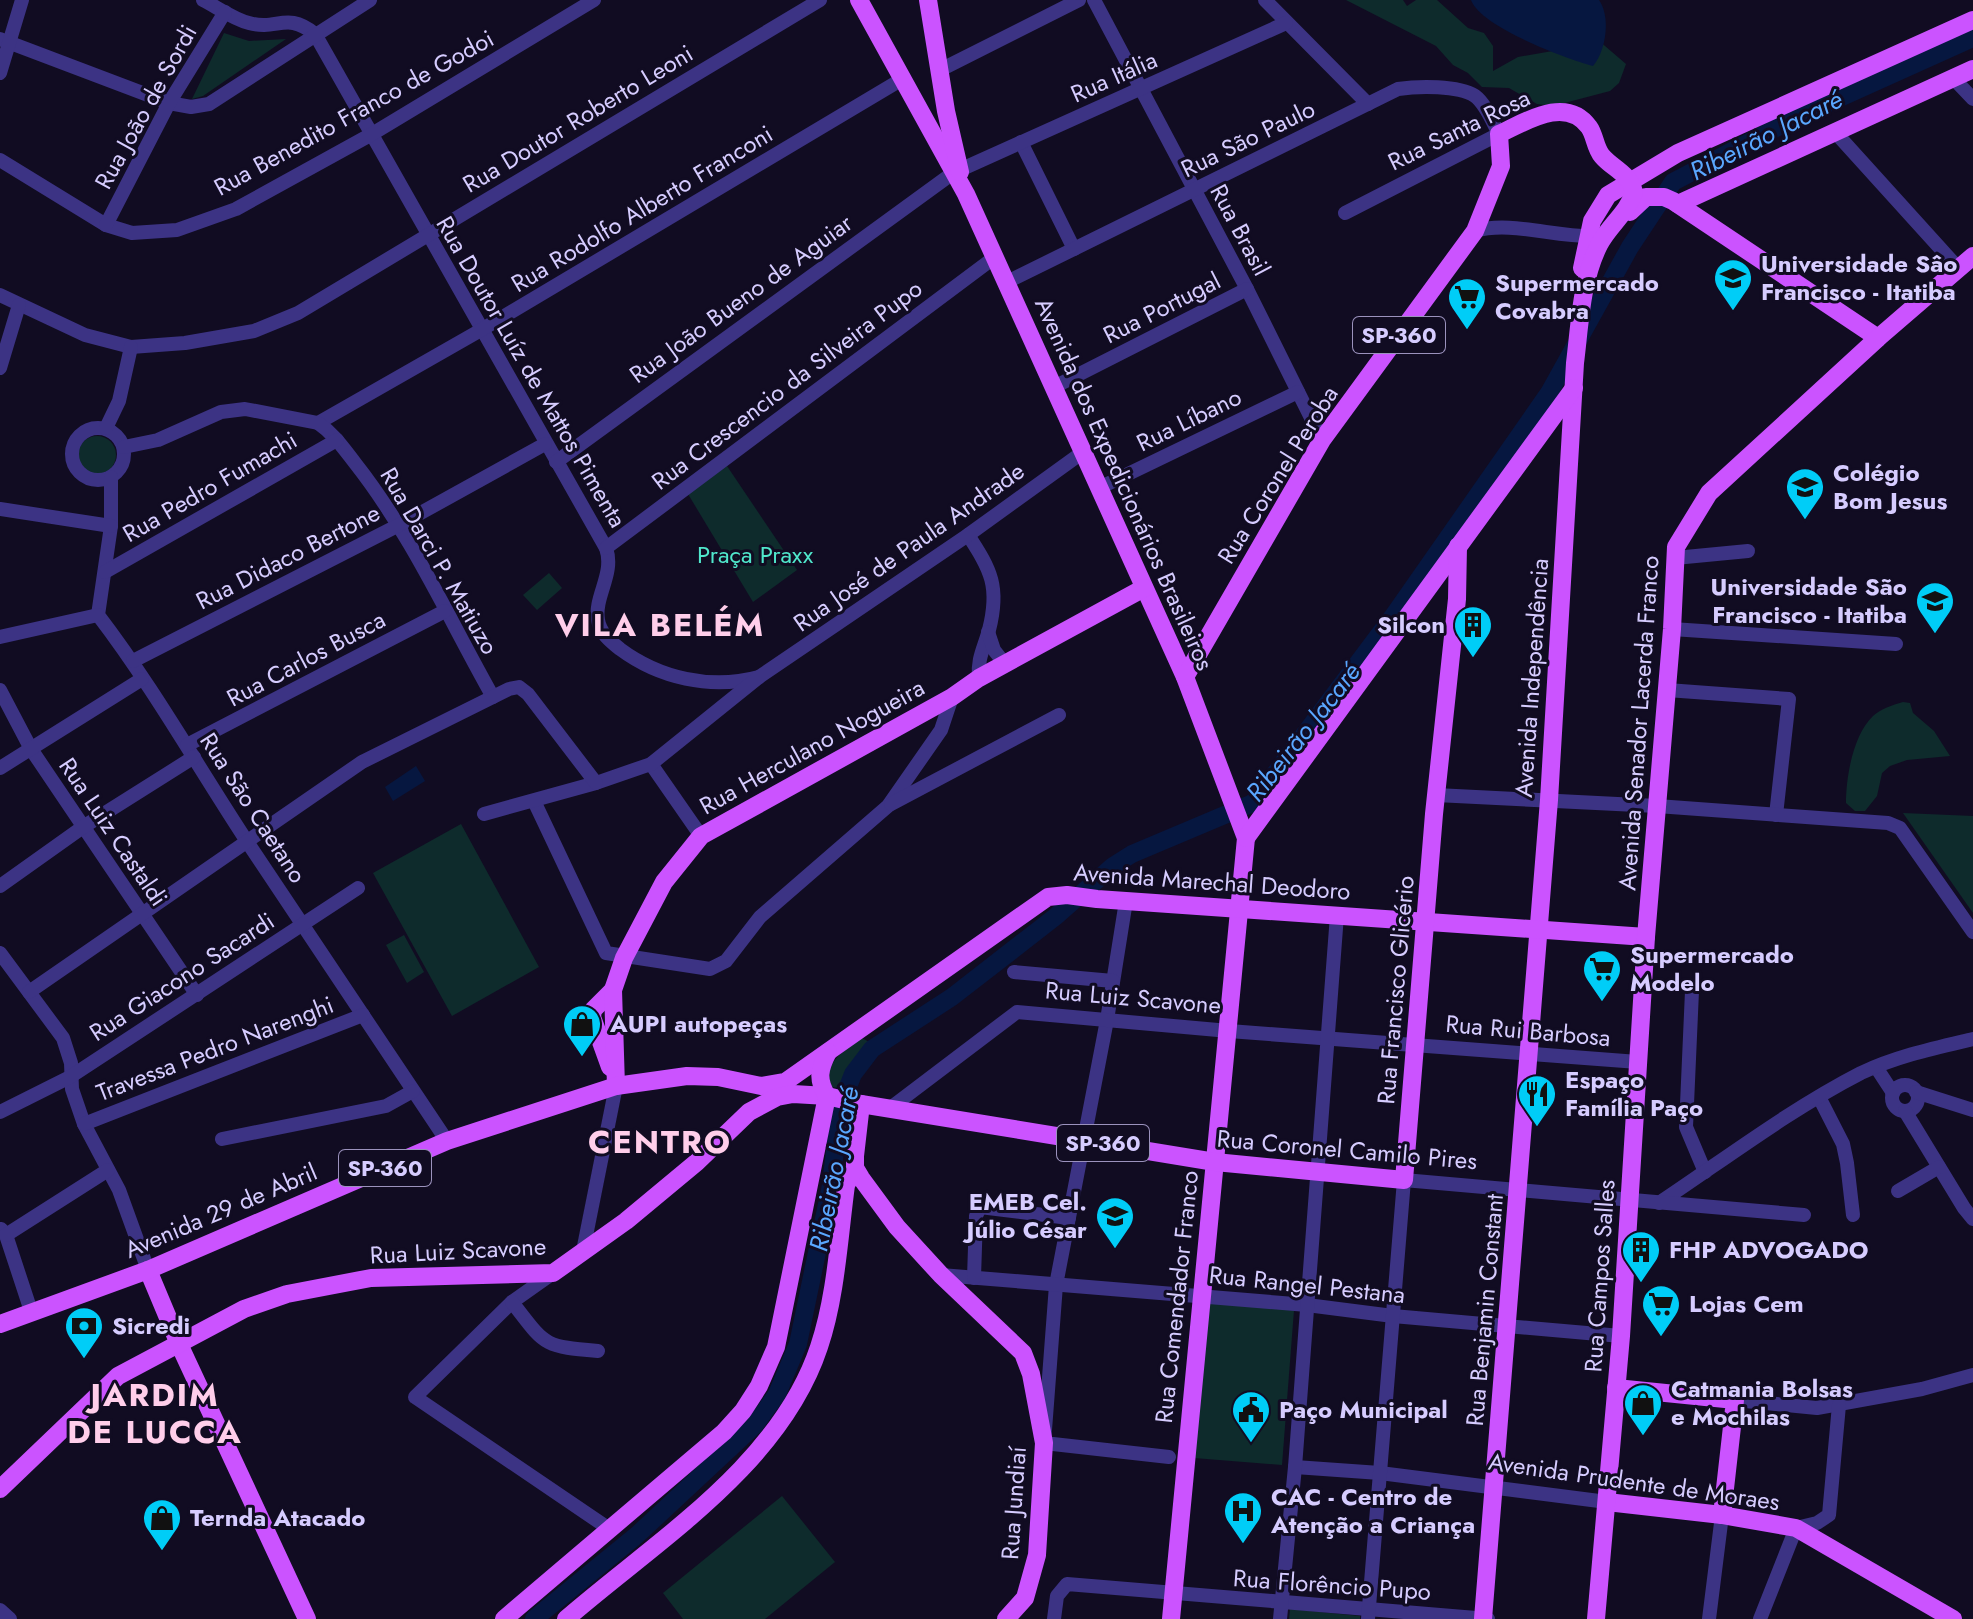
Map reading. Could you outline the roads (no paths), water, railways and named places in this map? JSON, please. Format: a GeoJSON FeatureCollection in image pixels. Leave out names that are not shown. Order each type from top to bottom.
{"type":"FeatureCollection","features":[{"type":"Feature","properties":{"kind":"main road"},"geometry":{"type":"LineString","coordinates":[[859,0],[956,172]]}},
{"type":"Feature","properties":{"kind":"main road"},"geometry":{"type":"LineString","coordinates":[[928,0],[956,172]]}},
{"type":"Feature","properties":{"kind":"main road","name":"Avenida Independência"},"geometry":{"type":"LineString","coordinates":[[1602,235],[1592,221],[1624,175],[1647,173],[1678,153],[1973,20]]}},
{"type":"Feature","properties":{"kind":"main road"},"geometry":{"type":"LineString","coordinates":[[1676,202],[1973,69]]}},
{"type":"Feature","properties":{"kind":"main road"},"geometry":{"type":"LineString","coordinates":[[905,79],[948,120]]}},
{"type":"Feature","properties":{"kind":"main road","name":"Rua Santa Rosa"},"geometry":{"type":"LineString","coordinates":[[1499,134],[1540,115],[1557,111],[1569,113],[1590,128],[1601,155],[1624,175]]}},
{"type":"Feature","properties":{"kind":"main road"},"geometry":{"type":"LineString","coordinates":[[926,121],[932,124],[948,120]]}},
{"type":"Feature","properties":{"kind":"main road","name":"Rua Coronel Peroba"},"geometry":{"type":"LineString","coordinates":[[1185,677],[1322,440],[1475,231],[1501,166],[1499,134]]}},
{"type":"Feature","properties":{"kind":"main road","name":"Avenida dos Expedicionários Brasileiros"},"geometry":{"type":"LineString","coordinates":[[956,172],[1185,677],[1246,838]]}},
{"type":"Feature","properties":{"kind":"main road","name":"Avenida Independência"},"geometry":{"type":"LineString","coordinates":[[1530,1053],[1549,800],[1580,288],[1602,235],[1640,200],[1653,196],[1676,202]]}},
{"type":"Feature","properties":{"kind":"main road"},"geometry":{"type":"LineString","coordinates":[[1676,202],[1878,338]]}},
{"type":"Feature","properties":{"kind":"main road","name":"Avenida Independência"},"geometry":{"type":"LineString","coordinates":[[1581,306],[1602,235]]}},
{"type":"Feature","properties":{"kind":"main road","name":"Avenida Senador Lacerda Franco"},"geometry":{"type":"LineString","coordinates":[[1646,937],[1676,547],[1709,493],[1966,262]]}},
{"type":"Feature","properties":{"kind":"main road"},"geometry":{"type":"LineString","coordinates":[[1246,838],[1574,388]]}},
{"type":"Feature","properties":{"kind":"main road","name":"Rua Francisco Glicério"},"geometry":{"type":"LineString","coordinates":[[1404,1180],[1436,795],[1457,599],[1458,546]]}},
{"type":"Feature","properties":{"kind":"main road","name":"Rua Herculano Nogueira"},"geometry":{"type":"LineString","coordinates":[[616,1086],[592,1017],[593,1010],[610,1004],[624,958],[664,882],[701,836],[1144,588]]}},
{"type":"Feature","properties":{"kind":"main road"},"geometry":{"type":"LineString","coordinates":[[1424,594],[1442,592],[1457,599]]}},
{"type":"Feature","properties":{"kind":"main road","name":"Rua Comendador Franco"},"geometry":{"type":"LineString","coordinates":[[1171,1619],[1246,838]]}},
{"type":"Feature","properties":{"kind":"main road","name":"Avenida Marechal Deodoro"},"geometry":{"type":"LineString","coordinates":[[785,1082],[1048,897],[1067,895],[1646,937]]}},
{"type":"Feature","properties":{"kind":"main road","name":"Rua Campos Salles"},"geometry":{"type":"LineString","coordinates":[[1596,1619],[1621,1336],[1646,937]]}},
{"type":"Feature","properties":{"kind":"main road"},"geometry":{"type":"LineString","coordinates":[[504,1619],[724,1432],[743,1411],[759,1386],[776,1347],[830,1097],[820,1084],[820,1066],[828,1052]]}},
{"type":"Feature","properties":{"kind":"main road","name":"Rua Benjamin Constant"},"geometry":{"type":"LineString","coordinates":[[1485,1619],[1530,1053]]}},
{"type":"Feature","properties":{"kind":"main road","name":"Avenida 29 de Abril"},"geometry":{"type":"LineString","coordinates":[[0,1324],[148,1270],[447,1141],[616,1086],[687,1076],[718,1077],[761,1086],[785,1082]]}},
{"type":"Feature","properties":{"kind":"main road"},"geometry":{"type":"LineString","coordinates":[[749,1083],[753,1103],[749,1112]]}},
{"type":"Feature","properties":{"kind":"main road","name":"Rua Luiz Scavone"},"geometry":{"type":"LineString","coordinates":[[0,1489],[118,1376],[244,1309],[287,1294],[371,1278],[553,1273],[626,1221],[697,1162],[749,1112],[777,1097],[793,1094],[830,1097],[889,1109]]}},
{"type":"Feature","properties":{"kind":"main road"},"geometry":{"type":"LineString","coordinates":[[566,1619],[709,1499],[763,1447],[787,1414],[805,1381],[824,1333],[846,1185],[855,1168],[857,1104]]}},
{"type":"Feature","properties":{"kind":"main road","name":"Rua Coronel Camilo Pires"},"geometry":{"type":"LineString","coordinates":[[889,1109],[1215,1162],[1404,1180]]}},
{"type":"Feature","properties":{"kind":"main road","name":"Rua Jundiaí"},"geometry":{"type":"LineString","coordinates":[[855,1168],[897,1227],[941,1275],[1023,1353],[1031,1374],[1044,1443],[1035,1566],[1025,1598],[1006,1619]]}},
{"type":"Feature","properties":{"kind":"main road"},"geometry":{"type":"LineString","coordinates":[[148,1270],[179,1344],[307,1619]]}},
{"type":"Feature","properties":{"kind":"main road"},"geometry":{"type":"LineString","coordinates":[[1616,1388],[1735,1400],[1722,1515]]}},
{"type":"Feature","properties":{"kind":"main road","name":"Avenida Prudente de Moraes"},"geometry":{"type":"LineString","coordinates":[[1607,1502],[1722,1515],[1796,1528],[1928,1612],[1953,1619]]}},
{"type":"Feature","properties":{"kind":"street"},"geometry":{"type":"LineString","coordinates":[[0,73],[5,40],[22,0]]}},
{"type":"Feature","properties":{"kind":"street"},"geometry":{"type":"LineString","coordinates":[[203,0],[249,23],[291,21],[302,24],[315,34]]}},
{"type":"Feature","properties":{"kind":"street"},"geometry":{"type":"LineString","coordinates":[[336,20],[343,0]]}},
{"type":"Feature","properties":{"kind":"street"},"geometry":{"type":"LineString","coordinates":[[5,40],[169,103],[191,107],[209,104],[370,0]]}},
{"type":"Feature","properties":{"kind":"street","name":"Rua Benedito Franco de Godoi"},"geometry":{"type":"LineString","coordinates":[[0,160],[106,225],[132,233],[177,230],[236,209],[372,134],[594,0]]}},
{"type":"Feature","properties":{"kind":"street","name":"Rua Doutor Roberto Leoni"},"geometry":{"type":"LineString","coordinates":[[0,295],[85,335],[131,347],[185,343],[254,331],[298,313],[820,0]]}},
{"type":"Feature","properties":{"kind":"street"},"geometry":{"type":"LineString","coordinates":[[940,70],[1079,0]]}},
{"type":"Feature","properties":{"kind":"street","name":"Rua Brasil"},"geometry":{"type":"LineString","coordinates":[[1094,0],[1247,289],[1322,440]]}},
{"type":"Feature","properties":{"kind":"street"},"geometry":{"type":"LineString","coordinates":[[1265,0],[1368,104]]}},
{"type":"Feature","properties":{"kind":"street","name":"Rua João de Sordi"},"geometry":{"type":"LineString","coordinates":[[106,225],[169,103],[225,12]]}},
{"type":"Feature","properties":{"kind":"street","name":"Rua Itália"},"geometry":{"type":"LineString","coordinates":[[956,172],[1286,23]]}},
{"type":"Feature","properties":{"kind":"street","name":"Rua Doutor Luíz de Mattos Pimenta"},"geometry":{"type":"LineString","coordinates":[[315,34],[606,548],[609,565],[598,622],[611,642],[641,665],[658,673],[710,682],[737,683],[759,677]]}},
{"type":"Feature","properties":{"kind":"street"},"geometry":{"type":"LineString","coordinates":[[1953,78],[1973,99]]}},
{"type":"Feature","properties":{"kind":"street","name":"Rua Rodolfo Alberto Franconi"},"geometry":{"type":"LineString","coordinates":[[318,423],[905,79]]}},
{"type":"Feature","properties":{"kind":"street","name":"Rua São Paulo"},"geometry":{"type":"LineString","coordinates":[[1007,282],[1398,89],[1416,87],[1474,96],[1499,134]]}},
{"type":"Feature","properties":{"kind":"street"},"geometry":{"type":"LineString","coordinates":[[1835,132],[1966,262]]}},
{"type":"Feature","properties":{"kind":"street","name":"Rua Santa Rosa"},"geometry":{"type":"LineString","coordinates":[[1345,213],[1499,134]]}},
{"type":"Feature","properties":{"kind":"street"},"geometry":{"type":"LineString","coordinates":[[1021,142],[1074,249]]}},
{"type":"Feature","properties":{"kind":"street","name":"Rua João Bueno de Aguiar"},"geometry":{"type":"LineString","coordinates":[[556,462],[956,172]]}},
{"type":"Feature","properties":{"kind":"street"},"geometry":{"type":"LineString","coordinates":[[1490,197],[1500,227]]}},
{"type":"Feature","properties":{"kind":"street"},"geometry":{"type":"LineString","coordinates":[[1475,231],[1500,227],[1602,235]]}},
{"type":"Feature","properties":{"kind":"street","name":"Rua Crescencio da Silveira Pupo"},"geometry":{"type":"LineString","coordinates":[[606,548],[995,257]]}},
{"type":"Feature","properties":{"kind":"street","name":"Rua Portugal"},"geometry":{"type":"LineString","coordinates":[[1054,387],[1247,289]]}},
{"type":"Feature","properties":{"kind":"street"},"geometry":{"type":"LineString","coordinates":[[0,368],[19,305]]}},
{"type":"Feature","properties":{"kind":"street"},"geometry":{"type":"LineString","coordinates":[[106,428],[119,401],[131,347]]}},
{"type":"Feature","properties":{"kind":"street","name":"Rua Líbano"},"geometry":{"type":"LineString","coordinates":[[1099,488],[1298,392]]}},
{"type":"Feature","properties":{"kind":"street"},"geometry":{"type":"LineString","coordinates":[[124,447],[158,440],[221,412],[245,409],[318,423]]}},
{"type":"Feature","properties":{"kind":"street","name":"Rua Darci P. Matiuzo"},"geometry":{"type":"LineString","coordinates":[[318,423],[337,440],[399,525],[493,697]]}},
{"type":"Feature","properties":{"kind":"street"},"geometry":{"type":"LineString","coordinates":[[98,427],[114,432],[124,447],[123,464],[111,477],[103,480],[86,478],[74,465],[72,447],[82,433],[98,427]]}},
{"type":"Feature","properties":{"kind":"street","name":"Rua Pedro Fumachi"},"geometry":{"type":"LineString","coordinates":[[105,572],[337,440]]}},
{"type":"Feature","properties":{"kind":"street","name":"Rua Didaco Bertone"},"geometry":{"type":"LineString","coordinates":[[133,661],[399,525],[545,444]]}},
{"type":"Feature","properties":{"kind":"street","name":"Rua José de Paula Andrade"},"geometry":{"type":"LineString","coordinates":[[484,814],[596,783],[651,764],[759,677],[968,535],[1083,452]]}},
{"type":"Feature","properties":{"kind":"street"},"geometry":{"type":"LineString","coordinates":[[0,637],[98,615],[111,526],[111,477]]}},
{"type":"Feature","properties":{"kind":"street"},"geometry":{"type":"LineString","coordinates":[[0,509],[111,526]]}},
{"type":"Feature","properties":{"kind":"street"},"geometry":{"type":"LineString","coordinates":[[968,535],[986,562],[996,591],[988,632],[978,659],[979,678]]}},
{"type":"Feature","properties":{"kind":"street"},"geometry":{"type":"LineString","coordinates":[[1675,558],[1748,551]]}},
{"type":"Feature","properties":{"kind":"street","name":"Rua Carlos Busca"},"geometry":{"type":"LineString","coordinates":[[0,886],[191,751],[445,611]]}},
{"type":"Feature","properties":{"kind":"street","name":"Rua São Caetano"},"geometry":{"type":"LineString","coordinates":[[98,615],[133,661],[246,840],[447,1141]]}},
{"type":"Feature","properties":{"kind":"street"},"geometry":{"type":"LineString","coordinates":[[1672,629],[1896,644]]}},
{"type":"Feature","properties":{"kind":"street"},"geometry":{"type":"LineString","coordinates":[[988,632],[994,650],[1005,664]]}},
{"type":"Feature","properties":{"kind":"street"},"geometry":{"type":"LineString","coordinates":[[0,768],[142,679]]}},
{"type":"Feature","properties":{"kind":"street"},"geometry":{"type":"LineString","coordinates":[[29,992],[362,762],[509,689],[519,687],[528,694],[596,783]]}},
{"type":"Feature","properties":{"kind":"street","name":"Rua Luiz Castaldi"},"geometry":{"type":"LineString","coordinates":[[0,690],[31,749],[197,995]]}},
{"type":"Feature","properties":{"kind":"street"},"geometry":{"type":"LineString","coordinates":[[1667,690],[1789,699],[1776,815]]}},
{"type":"Feature","properties":{"kind":"street"},"geometry":{"type":"LineString","coordinates":[[888,806],[941,730],[952,697]]}},
{"type":"Feature","properties":{"kind":"street"},"geometry":{"type":"LineString","coordinates":[[534,801],[606,953],[704,970],[726,961],[760,917],[888,806],[1059,715]]}},
{"type":"Feature","properties":{"kind":"street"},"geometry":{"type":"LineString","coordinates":[[651,764],[701,836]]}},
{"type":"Feature","properties":{"kind":"street"},"geometry":{"type":"LineString","coordinates":[[1436,795],[1657,806],[1888,823],[1900,828],[1973,932]]}},
{"type":"Feature","properties":{"kind":"street","name":"Rua Giacono Sacardi"},"geometry":{"type":"LineString","coordinates":[[0,1112],[70,1077],[358,888]]}},
{"type":"Feature","properties":{"kind":"street"},"geometry":{"type":"LineString","coordinates":[[1126,901],[1107,1020],[1056,1285],[1044,1443],[1169,1457]]}},
{"type":"Feature","properties":{"kind":"street"},"geometry":{"type":"LineString","coordinates":[[1280,1619],[1295,1467],[1337,915]]}},
{"type":"Feature","properties":{"kind":"street"},"geometry":{"type":"LineString","coordinates":[[0,953],[63,1038],[71,1063],[70,1077],[84,1124],[119,1190],[148,1270]]}},
{"type":"Feature","properties":{"kind":"street"},"geometry":{"type":"LineString","coordinates":[[1014,972],[1113,981]]}},
{"type":"Feature","properties":{"kind":"street"},"geometry":{"type":"LineString","coordinates":[[1692,991],[1686,1127],[1705,1172]]}},
{"type":"Feature","properties":{"kind":"street","name":"Rua Luiz Scavone"},"geometry":{"type":"LineString","coordinates":[[889,1109],[1017,1012],[1416,1044]]}},
{"type":"Feature","properties":{"kind":"street","name":"Travessa Pedro Narenghi"},"geometry":{"type":"LineString","coordinates":[[84,1124],[363,1015]]}},
{"type":"Feature","properties":{"kind":"street"},"geometry":{"type":"LineString","coordinates":[[1659,1203],[1819,1097],[1883,1064],[1973,1039]]}},
{"type":"Feature","properties":{"kind":"street","name":"Rua Rui Barbosa"},"geometry":{"type":"LineString","coordinates":[[1416,1044],[1638,1062]]}},
{"type":"Feature","properties":{"kind":"street"},"geometry":{"type":"LineString","coordinates":[[1883,1064],[1897,1089],[1894,1105],[1905,1111],[1973,1219]]}},
{"type":"Feature","properties":{"kind":"street"},"geometry":{"type":"LineString","coordinates":[[583,1251],[616,1086]]}},
{"type":"Feature","properties":{"kind":"street"},"geometry":{"type":"LineString","coordinates":[[1897,1089],[1910,1087],[1916,1092],[1973,1110]]}},
{"type":"Feature","properties":{"kind":"street"},"geometry":{"type":"LineString","coordinates":[[222,1139],[386,1106],[413,1091]]}},
{"type":"Feature","properties":{"kind":"street"},"geometry":{"type":"LineString","coordinates":[[1905,1111],[1916,1105],[1916,1092]]}},
{"type":"Feature","properties":{"kind":"street"},"geometry":{"type":"LineString","coordinates":[[1819,1097],[1843,1144],[1853,1215]]}},
{"type":"Feature","properties":{"kind":"street"},"geometry":{"type":"LineString","coordinates":[[1898,1191],[1939,1167]]}},
{"type":"Feature","properties":{"kind":"street"},"geometry":{"type":"LineString","coordinates":[[31,1311],[3,1232],[108,1170]]}},
{"type":"Feature","properties":{"kind":"street","name":"Rua Coronel Camilo Pires"},"geometry":{"type":"LineString","coordinates":[[1404,1180],[1804,1215]]}},
{"type":"Feature","properties":{"kind":"street","name":"Rua Francisco Glicério"},"geometry":{"type":"LineString","coordinates":[[1368,1614],[1404,1180]]}},
{"type":"Feature","properties":{"kind":"street"},"geometry":{"type":"LineString","coordinates":[[974,1278],[976,1216],[980,1207],[1069,1218]]}},
{"type":"Feature","properties":{"kind":"street"},"geometry":{"type":"LineString","coordinates":[[553,1273],[512,1302],[415,1397],[608,1528]]}},
{"type":"Feature","properties":{"kind":"street","name":"Rua Rangel Pestana"},"geometry":{"type":"LineString","coordinates":[[941,1275],[1307,1305],[1393,1316],[1621,1336]]}},
{"type":"Feature","properties":{"kind":"street"},"geometry":{"type":"LineString","coordinates":[[512,1302],[539,1338],[557,1347],[598,1351]]}},
{"type":"Feature","properties":{"kind":"street"},"geometry":{"type":"LineString","coordinates":[[1735,1400],[1817,1408],[1922,1389],[1973,1375]]}},
{"type":"Feature","properties":{"kind":"street"},"geometry":{"type":"LineString","coordinates":[[1760,1619],[1796,1528],[1817,1523],[1829,1515],[1839,1405]]}},
{"type":"Feature","properties":{"kind":"street","name":"Avenida Prudente de Moraes"},"geometry":{"type":"LineString","coordinates":[[1295,1467],[1380,1473],[1607,1502]]}},
{"type":"Feature","properties":{"kind":"street"},"geometry":{"type":"LineString","coordinates":[[1709,1619],[1722,1515]]}},
{"type":"Feature","properties":{"kind":"street","name":"Rua Florêncio Pupo"},"geometry":{"type":"LineString","coordinates":[[1054,1619],[1057,1596],[1067,1584],[1282,1603],[1368,1614],[1485,1619]]}},
{"type":"Feature","properties":{"kind":"street"},"geometry":{"type":"LineString","coordinates":[[0,1610],[10,1619]]}},
{"type":"Feature","properties":{"kind":"water"},"geometry":{"type":"Polygon","coordinates":[[[1471,0],[1599,0],[1606,24],[1601,52],[1593,66],[1544,49],[1490,21],[1471,0]]]}},
{"type":"Feature","properties":{"kind":"water"},"geometry":{"type":"Polygon","coordinates":[[[416,766],[425,781],[393,801],[385,787],[416,766]]]}},
{"type":"Feature","properties":{"kind":"waterway","name":"Ribeirão Jacaré"},"geometry":{"type":"LineString","coordinates":[[534,1619],[637,1535],[754,1426],[777,1394],[798,1344],[831,1185],[840,1107],[853,1074],[872,1049],[952,997],[1055,917],[1113,866],[1132,854],[1253,803],[1394,615],[1549,393],[1630,247],[1673,182],[1795,118],[1973,38]]}},
{"type":"Feature","properties":{"kind":"place","name":"Universidade Sâo Francisco - Itatiba"},"geometry":{"type":"Point","coordinates":[1733,312]}},
{"type":"Feature","properties":{"kind":"place","name":"Supermercado Covabra"},"geometry":{"type":"Point","coordinates":[1467,331]}},
{"type":"Feature","properties":{"kind":"place","name":"Colégio Bom Jesus"},"geometry":{"type":"Point","coordinates":[1805,521]}},
{"type":"Feature","properties":{"kind":"place","name":"Universidade São Francisco - Itatiba"},"geometry":{"type":"Point","coordinates":[1935,635]}},
{"type":"Feature","properties":{"kind":"place","name":"Silcon"},"geometry":{"type":"Point","coordinates":[1473,659]}},
{"type":"Feature","properties":{"kind":"place","name":"Supermercado Modelo"},"geometry":{"type":"Point","coordinates":[1602,1003]}},
{"type":"Feature","properties":{"kind":"place","name":"AUPI autopeças"},"geometry":{"type":"Point","coordinates":[582,1058]}},
{"type":"Feature","properties":{"kind":"place","name":"Espaço Família Paço"},"geometry":{"type":"Point","coordinates":[1537,1128]}},
{"type":"Feature","properties":{"kind":"place","name":"EMEB Cel. Júlio César"},"geometry":{"type":"Point","coordinates":[1115,1250]}},
{"type":"Feature","properties":{"kind":"place","name":"FHP ADVOGADO"},"geometry":{"type":"Point","coordinates":[1641,1284]}},
{"type":"Feature","properties":{"kind":"place","name":"Lojas Cem"},"geometry":{"type":"Point","coordinates":[1661,1338]}},
{"type":"Feature","properties":{"kind":"place","name":"Sicredi"},"geometry":{"type":"Point","coordinates":[84,1360]}},
{"type":"Feature","properties":{"kind":"place","name":"Catmania Bolsas e Mochilas"},"geometry":{"type":"Point","coordinates":[1643,1437]}},
{"type":"Feature","properties":{"kind":"place","name":"Paço Municipal"},"geometry":{"type":"Point","coordinates":[1251,1444]}},
{"type":"Feature","properties":{"kind":"place","name":"CAC - Centro de Atenção a Criança"},"geometry":{"type":"Point","coordinates":[1243,1545]}},
{"type":"Feature","properties":{"kind":"place","name":"Ternda Atacado"},"geometry":{"type":"Point","coordinates":[162,1552]}},
{"type":"Feature","properties":{"kind":"district","name":"VILA BELÉM"},"geometry":{"type":"Point","coordinates":[660,625]}},
{"type":"Feature","properties":{"kind":"district","name":"CENTRO"},"geometry":{"type":"Point","coordinates":[660,1142]}},
{"type":"Feature","properties":{"kind":"district","name":"JARDIM DE LUCCA"},"geometry":{"type":"Point","coordinates":[155,1414]}},
{"type":"Feature","properties":{"kind":"park label","name":"Praça Praxx"},"geometry":{"type":"Point","coordinates":[755,555]}}]}
